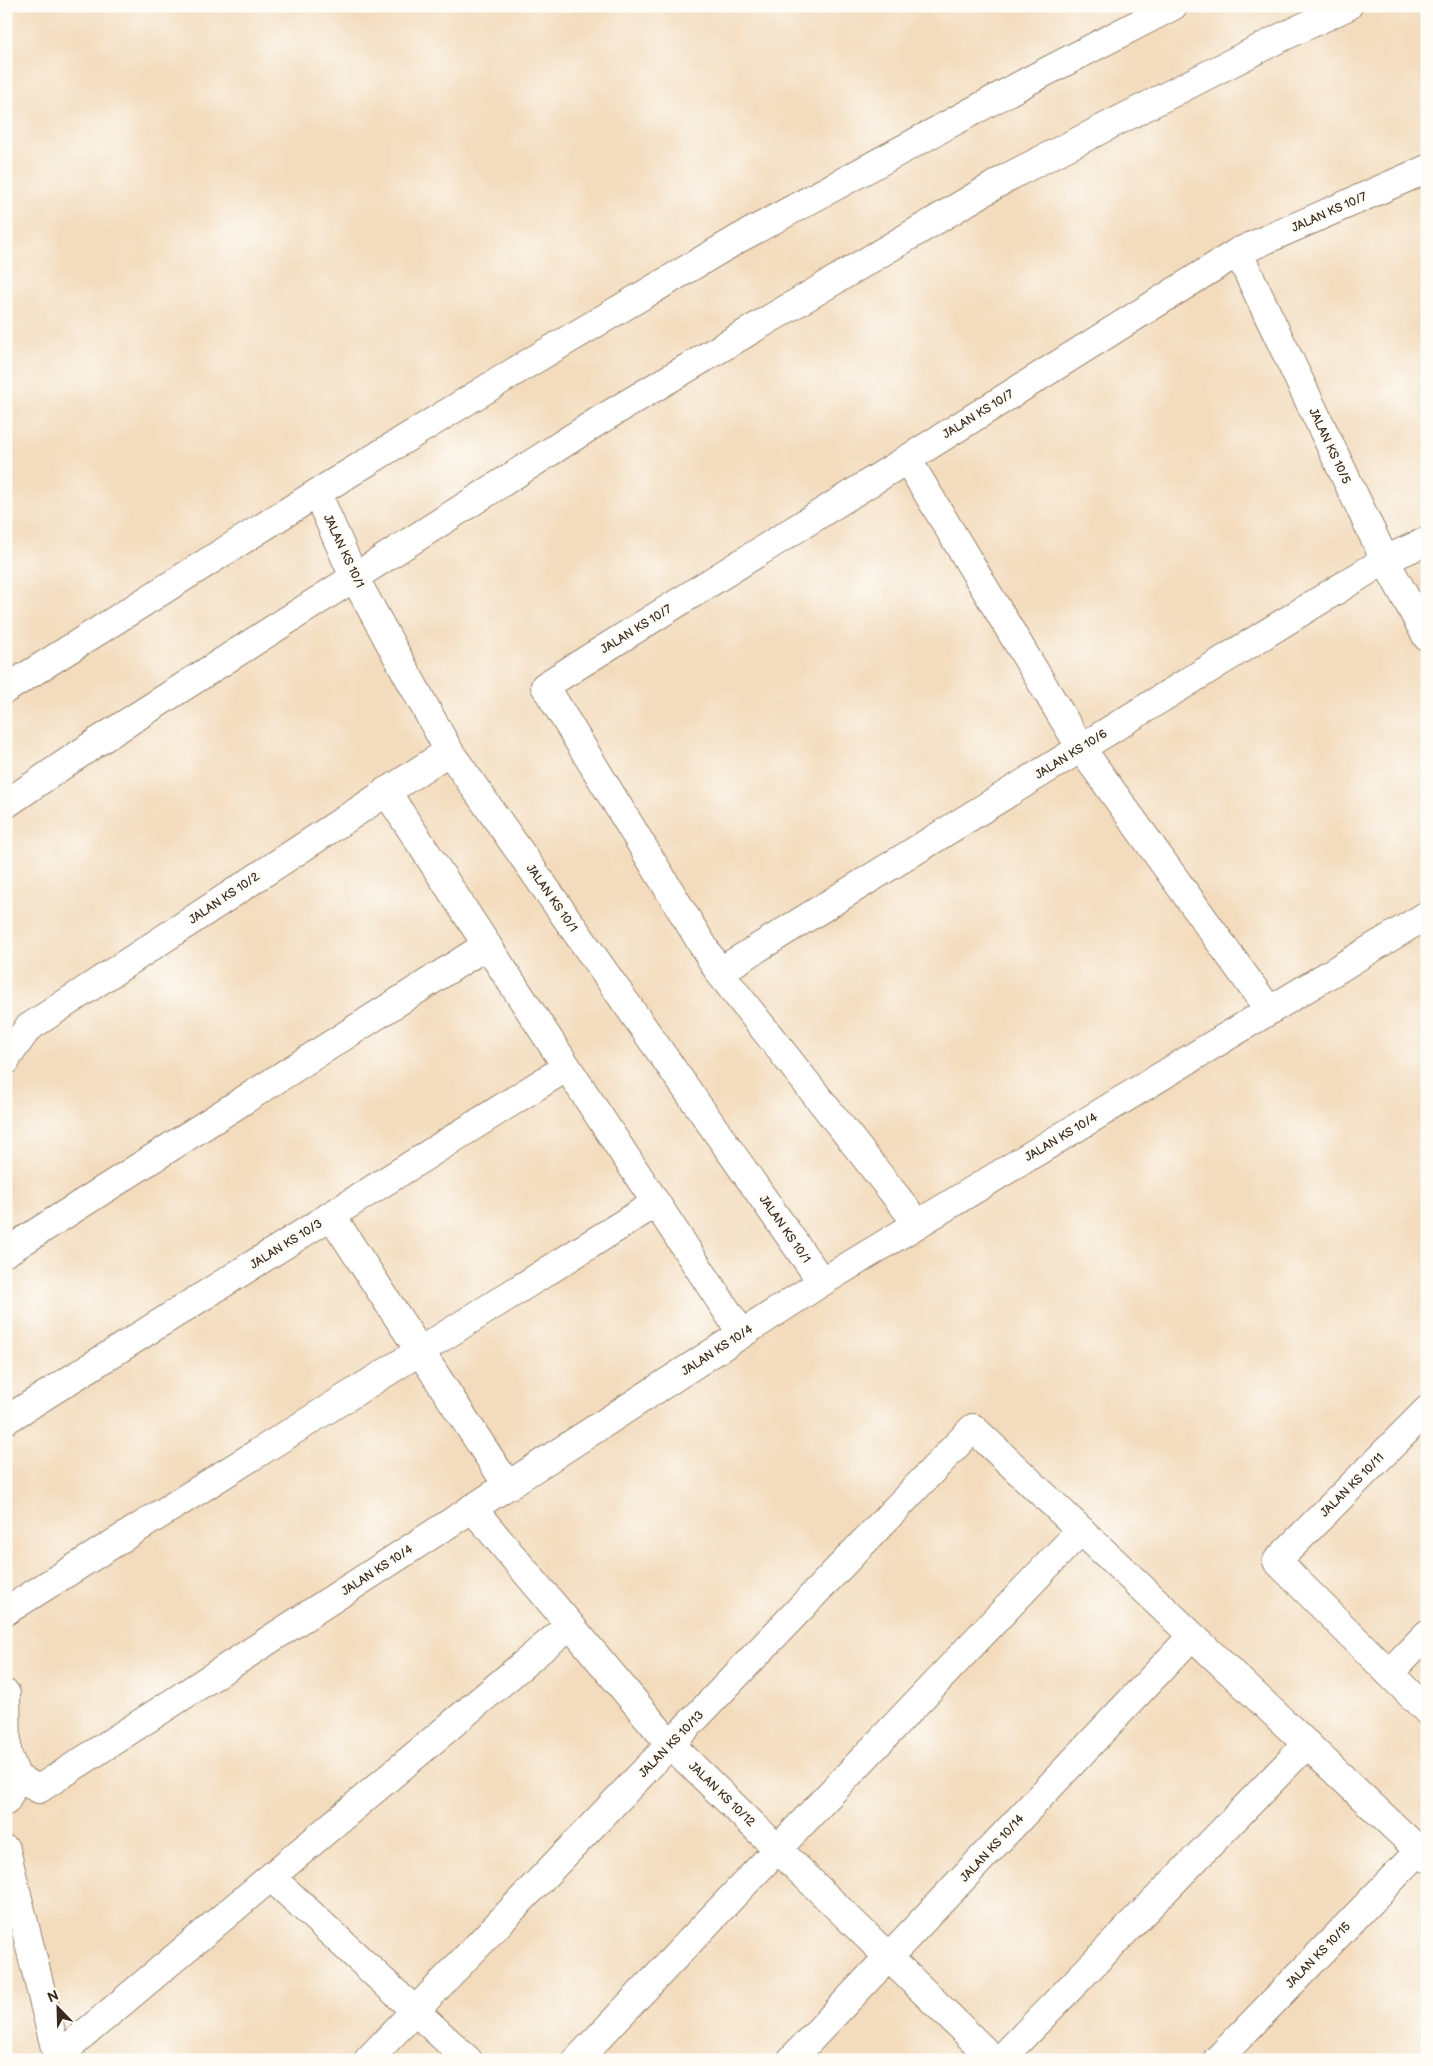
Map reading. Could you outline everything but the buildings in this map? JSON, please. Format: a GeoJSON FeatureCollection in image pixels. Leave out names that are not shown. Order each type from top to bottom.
{"type":"FeatureCollection","features":[{"type":"Feature","properties":{"kind":"street"},"geometry":{"type":"LineString","coordinates":[[6,689],[317,493],[738,239],[1030,80],[1173,6]]}},
{"type":"Feature","properties":{"kind":"street"},"geometry":{"type":"LineString","coordinates":[[6,804],[98,742],[600,420],[1010,176],[1278,39],[1348,6]]}},
{"type":"Feature","properties":{"kind":"street","name":"JALAN KS 10/7"},"geometry":{"type":"LineString","coordinates":[[719,972],[545,686],[1238,252],[1427,169]]}},
{"type":"Feature","properties":{"kind":"street","name":"JALAN KS 10/5"},"geometry":{"type":"LineString","coordinates":[[1238,252],[1385,560],[1427,637]]}},
{"type":"Feature","properties":{"kind":"street"},"geometry":{"type":"LineString","coordinates":[[907,459],[1081,748],[1269,1010]]}},
{"type":"Feature","properties":{"kind":"street","name":"JALAN KS 10/1"},"geometry":{"type":"LineString","coordinates":[[317,493],[354,577],[449,750],[822,1282]]}},
{"type":"Feature","properties":{"kind":"street","name":"JALAN KS 10/6"},"geometry":{"type":"LineString","coordinates":[[719,972],[1385,560],[1427,541]]}},
{"type":"Feature","properties":{"kind":"street","name":"JALAN KS 10/2"},"geometry":{"type":"LineString","coordinates":[[7,1058],[28,1028],[449,750]]}},
{"type":"Feature","properties":{"kind":"street"},"geometry":{"type":"LineString","coordinates":[[386,791],[742,1334]]}},
{"type":"Feature","properties":{"kind":"street","name":"JALAN KS 10/4"},"geometry":{"type":"LineString","coordinates":[[12,1789],[39,1789],[822,1282],[1427,915]]}},
{"type":"Feature","properties":{"kind":"street"},"geometry":{"type":"LineString","coordinates":[[6,1252],[487,945]]}},
{"type":"Feature","properties":{"kind":"street"},"geometry":{"type":"LineString","coordinates":[[719,972],[918,1224]]}},
{"type":"Feature","properties":{"kind":"street","name":"JALAN KS 10/3"},"geometry":{"type":"LineString","coordinates":[[6,1420],[566,1067]]}},
{"type":"Feature","properties":{"kind":"street"},"geometry":{"type":"LineString","coordinates":[[6,1611],[656,1203]]}},
{"type":"Feature","properties":{"kind":"street"},"geometry":{"type":"LineString","coordinates":[[331,1215],[508,1486]]}},
{"type":"Feature","properties":{"kind":"street","name":"JALAN KS 10/11"},"geometry":{"type":"LineString","coordinates":[[1389,1672],[1277,1561],[1427,1410]]}},
{"type":"Feature","properties":{"kind":"street","name":"JALAN KS 10/13"},"geometry":{"type":"LineString","coordinates":[[368,2060],[974,1428],[1082,1530]]}},
{"type":"Feature","properties":{"kind":"street","name":"JALAN KS 10/12"},"geometry":{"type":"LineString","coordinates":[[472,1508],[670,1744],[994,2060]]}},
{"type":"Feature","properties":{"kind":"street"},"geometry":{"type":"LineString","coordinates":[[577,2060],[1082,1530],[1423,1854]]}},
{"type":"Feature","properties":{"kind":"street"},"geometry":{"type":"LineString","coordinates":[[6,1850],[58,2059],[570,1625]]}},
{"type":"Feature","properties":{"kind":"street"},"geometry":{"type":"LineString","coordinates":[[1427,1634],[1389,1672],[1427,1710]]}},
{"type":"Feature","properties":{"kind":"street","name":"JALAN KS 10/14"},"geometry":{"type":"LineString","coordinates":[[791,2060],[1192,1636]]}},
{"type":"Feature","properties":{"kind":"street"},"geometry":{"type":"LineString","coordinates":[[6,1694],[7,1753],[12,1789]]}},
{"type":"Feature","properties":{"kind":"street"},"geometry":{"type":"LineString","coordinates":[[1000,2060],[1307,1744]]}},
{"type":"Feature","properties":{"kind":"street","name":"JALAN KS 10/15"},"geometry":{"type":"LineString","coordinates":[[1217,2060],[1423,1854]]}},
{"type":"Feature","properties":{"kind":"street"},"geometry":{"type":"LineString","coordinates":[[271,1877],[468,2060]]}}]}
